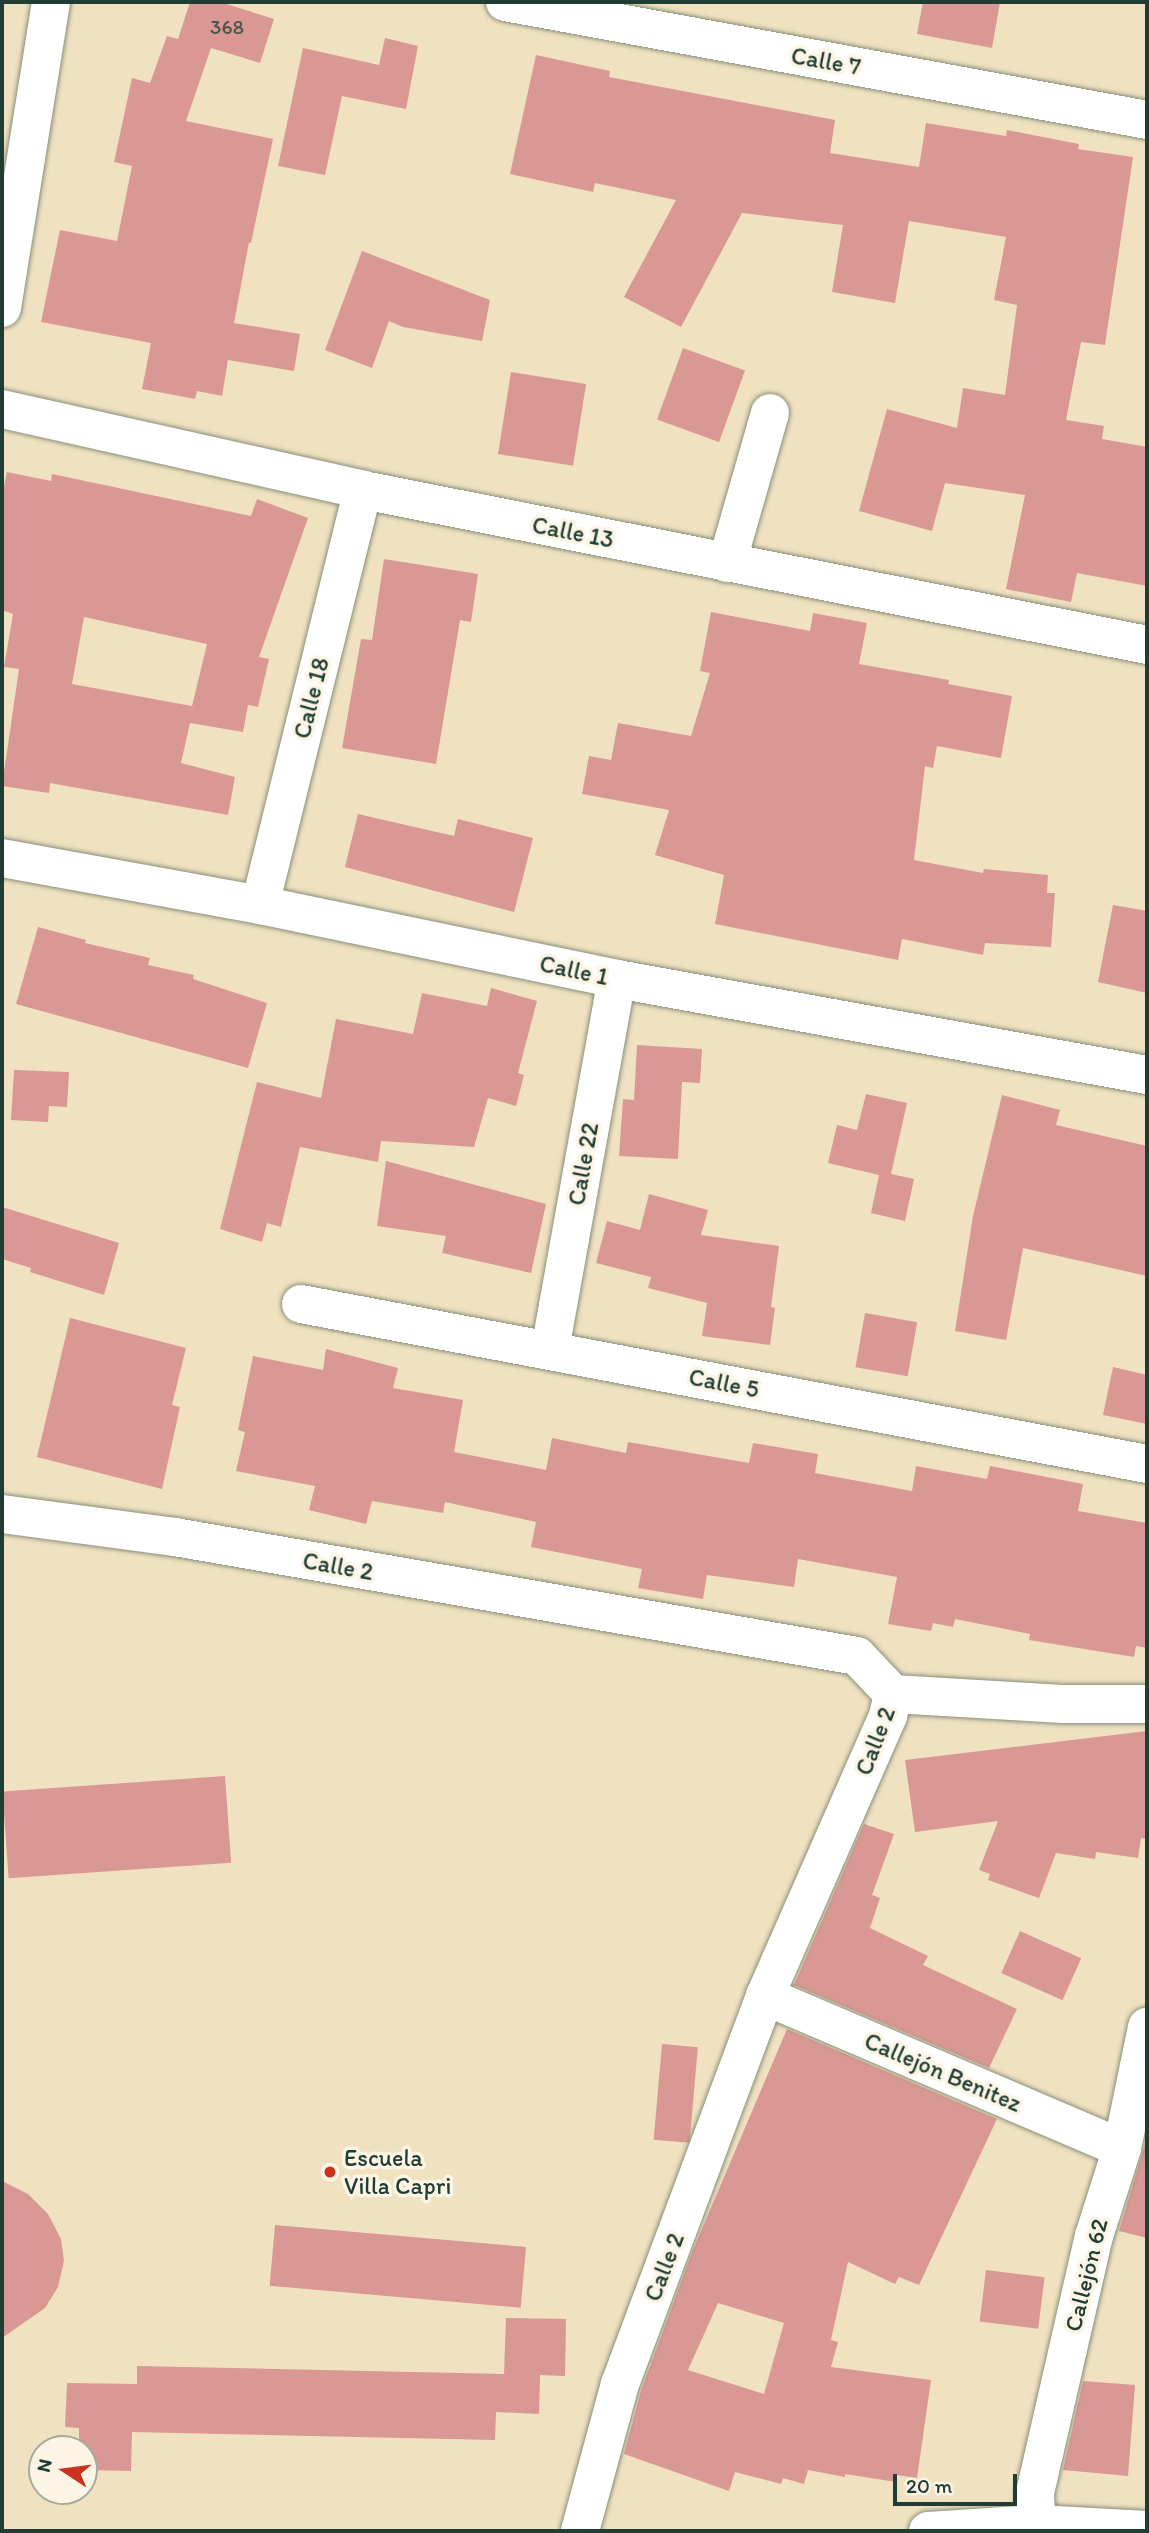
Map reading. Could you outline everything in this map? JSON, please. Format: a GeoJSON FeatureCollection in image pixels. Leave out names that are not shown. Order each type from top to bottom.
{"type":"FeatureCollection","features":[{"type":"Feature","properties":{"kind":"street"},"geometry":{"type":"LineString","coordinates":[[2,308],[51,2]]}},
{"type":"Feature","properties":{"kind":"street","name":"Calle 7"},"geometry":{"type":"LineString","coordinates":[[505,2],[1147,120]]}},
{"type":"Feature","properties":{"kind":"street","name":"Calle 13"},"geometry":{"type":"LineString","coordinates":[[2,409],[363,490],[1147,645]]}},
{"type":"Feature","properties":{"kind":"street"},"geometry":{"type":"LineString","coordinates":[[727,563],[770,412]]}},
{"type":"Feature","properties":{"kind":"street","name":"Calle 18"},"geometry":{"type":"LineString","coordinates":[[260,905],[363,490]]}},
{"type":"Feature","properties":{"kind":"street","name":"Calle 1"},"geometry":{"type":"LineString","coordinates":[[2,858],[260,905],[617,979],[1147,1075]]}},
{"type":"Feature","properties":{"kind":"street","name":"Calle 22"},"geometry":{"type":"LineString","coordinates":[[550,1350],[617,979]]}},
{"type":"Feature","properties":{"kind":"street","name":"Calle 5"},"geometry":{"type":"LineString","coordinates":[[301,1304],[1147,1464]]}},
{"type":"Feature","properties":{"kind":"street","name":"Calle 2"},"geometry":{"type":"LineString","coordinates":[[2,1514],[189,1540],[857,1656],[893,1694],[888,1716],[765,1996],[620,2384],[580,2531]]}},
{"type":"Feature","properties":{"kind":"street"},"geometry":{"type":"LineString","coordinates":[[893,1694],[1063,1704],[1147,1704]]}},
{"type":"Feature","properties":{"kind":"street","name":"Callejón Benitez"},"geometry":{"type":"LineString","coordinates":[[765,1996],[1122,2148]]}},
{"type":"Feature","properties":{"kind":"street","name":"Callejón 62"},"geometry":{"type":"LineString","coordinates":[[1037,2524],[1035,2493],[1094,2236],[1122,2148],[1147,2027]]}},
{"type":"Feature","properties":{"kind":"street"},"geometry":{"type":"LineString","coordinates":[[928,2531],[1037,2524],[1147,2529]]}},
{"type":"Feature","properties":{"kind":"building"},"geometry":{"type":"Polygon","coordinates":[[[190,2],[220,2],[274,19],[260,63],[211,48],[186,121],[273,139],[251,243],[249,242],[234,323],[300,334],[294,371],[228,360],[222,396],[197,391],[195,399],[142,389],[151,343],[41,322],[60,230],[117,241],[132,166],[114,162],[132,78],[150,83],[167,36],[178,39],[190,2]]]}},
{"type":"Feature","properties":{"kind":"building"},"geometry":{"type":"Polygon","coordinates":[[[923,2],[1000,2],[992,48],[917,34],[923,2]]]}},
{"type":"Feature","properties":{"kind":"building"},"geometry":{"type":"Polygon","coordinates":[[[385,38],[418,46],[406,109],[342,96],[325,175],[278,166],[303,48],[379,65],[385,38]]]}},
{"type":"Feature","properties":{"kind":"building"},"geometry":{"type":"Polygon","coordinates":[[[536,55],[610,71],[609,77],[835,120],[830,153],[919,167],[926,123],[1006,136],[1007,130],[1079,144],[1078,149],[1133,157],[1105,345],[1081,342],[1066,420],[1104,426],[1102,439],[1147,447],[1147,586],[1077,573],[1071,602],[1006,589],[1025,495],[945,483],[932,531],[859,511],[887,409],[957,428],[963,388],[1005,395],[1017,305],[994,300],[1006,237],[909,221],[895,303],[832,292],[843,225],[742,213],[681,327],[624,297],[676,200],[595,183],[593,192],[510,174],[536,55]]]}},
{"type":"Feature","properties":{"kind":"building"},"geometry":{"type":"Polygon","coordinates":[[[362,251],[490,300],[482,341],[403,327],[389,321],[372,368],[325,350],[362,251]]]}},
{"type":"Feature","properties":{"kind":"building"},"geometry":{"type":"Polygon","coordinates":[[[683,348],[745,371],[719,442],[657,419],[683,348]]]}},
{"type":"Feature","properties":{"kind":"building"},"geometry":{"type":"Polygon","coordinates":[[[511,372],[586,384],[573,466],[498,454],[511,372]]]}},
{"type":"Feature","properties":{"kind":"building"},"geometry":{"type":"Polygon","coordinates":[[[7,472],[51,481],[52,474],[251,516],[257,499],[308,518],[259,657],[269,659],[258,707],[248,705],[243,732],[190,723],[181,763],[235,777],[228,815],[50,783],[49,793],[2,786],[19,669],[4,667],[13,614],[2,610],[2,496],[7,472]],[[84,617],[72,684],[192,706],[207,644],[84,617]]]}},
{"type":"Feature","properties":{"kind":"building"},"geometry":{"type":"Polygon","coordinates":[[[384,559],[478,574],[471,622],[460,620],[436,764],[342,748],[361,639],[372,640],[384,559]]]}},
{"type":"Feature","properties":{"kind":"building"},"geometry":{"type":"Polygon","coordinates":[[[711,612],[810,631],[813,613],[867,623],[859,664],[949,680],[948,684],[1012,696],[1001,758],[937,746],[933,768],[925,766],[914,860],[983,873],[984,869],[1048,875],[1047,893],[1055,893],[1051,947],[985,943],[983,955],[902,939],[898,960],[715,924],[724,875],[655,855],[669,810],[582,794],[589,756],[611,760],[618,723],[691,736],[710,673],[700,671],[711,612]]]}},
{"type":"Feature","properties":{"kind":"building"},"geometry":{"type":"Polygon","coordinates":[[[358,814],[454,836],[458,819],[533,838],[514,912],[345,867],[358,814]]]}},
{"type":"Feature","properties":{"kind":"building"},"geometry":{"type":"Polygon","coordinates":[[[1113,905],[1147,911],[1147,993],[1098,982],[1113,905]]]}},
{"type":"Feature","properties":{"kind":"building"},"geometry":{"type":"Polygon","coordinates":[[[38,927],[86,940],[85,943],[150,958],[148,965],[194,975],[193,979],[267,1003],[248,1068],[16,1004],[38,927]]]}},
{"type":"Feature","properties":{"kind":"building"},"geometry":{"type":"Polygon","coordinates":[[[491,988],[537,1001],[518,1073],[524,1075],[516,1106],[488,1098],[474,1147],[381,1141],[378,1162],[300,1147],[281,1227],[267,1223],[262,1242],[220,1229],[257,1082],[321,1098],[336,1019],[413,1034],[422,993],[487,1006],[491,988]]]}},
{"type":"Feature","properties":{"kind":"building"},"geometry":{"type":"Polygon","coordinates":[[[637,1045],[702,1049],[700,1083],[682,1082],[678,1159],[619,1156],[623,1099],[634,1100],[637,1045]]]}},
{"type":"Feature","properties":{"kind":"building"},"geometry":{"type":"Polygon","coordinates":[[[14,1070],[69,1072],[67,1107],[49,1106],[48,1122],[11,1120],[14,1070]]]}},
{"type":"Feature","properties":{"kind":"building"},"geometry":{"type":"Polygon","coordinates":[[[866,1094],[907,1103],[891,1174],[914,1179],[905,1221],[871,1213],[879,1175],[828,1163],[837,1125],[857,1130],[866,1094]]]}},
{"type":"Feature","properties":{"kind":"building"},"geometry":{"type":"Polygon","coordinates":[[[1002,1095],[1060,1110],[1056,1125],[1147,1146],[1147,1276],[1023,1248],[1006,1340],[955,1331],[973,1216],[1002,1095]]]}},
{"type":"Feature","properties":{"kind":"building"},"geometry":{"type":"Polygon","coordinates":[[[386,1161],[546,1204],[531,1273],[442,1253],[446,1236],[377,1226],[386,1161]]]}},
{"type":"Feature","properties":{"kind":"building"},"geometry":{"type":"Polygon","coordinates":[[[649,1194],[708,1210],[701,1235],[779,1246],[771,1307],[775,1308],[770,1345],[702,1336],[707,1303],[648,1288],[651,1277],[596,1263],[607,1221],[640,1230],[649,1194]]]}},
{"type":"Feature","properties":{"kind":"building"},"geometry":{"type":"Polygon","coordinates":[[[2,1207],[119,1243],[104,1295],[30,1272],[31,1268],[2,1259],[2,1207]]]}},
{"type":"Feature","properties":{"kind":"building"},"geometry":{"type":"Polygon","coordinates":[[[865,1313],[917,1322],[908,1376],[855,1367],[865,1313]]]}},
{"type":"Feature","properties":{"kind":"building"},"geometry":{"type":"Polygon","coordinates":[[[70,1318],[186,1348],[172,1405],[180,1407],[162,1489],[37,1457],[70,1318]]]}},
{"type":"Feature","properties":{"kind":"building"},"geometry":{"type":"Polygon","coordinates":[[[326,1349],[398,1368],[393,1388],[463,1400],[454,1452],[546,1470],[552,1438],[626,1453],[628,1442],[749,1463],[753,1443],[818,1454],[815,1473],[912,1491],[916,1466],[987,1479],[990,1466],[1083,1484],[1078,1511],[1147,1523],[1147,1648],[1136,1646],[1134,1657],[1029,1640],[1030,1634],[955,1619],[953,1627],[933,1623],[931,1631],[888,1624],[897,1577],[798,1559],[794,1587],[707,1575],[703,1599],[638,1588],[642,1569],[531,1547],[536,1522],[445,1502],[443,1513],[372,1501],[366,1524],[309,1510],[315,1486],[236,1471],[245,1432],[238,1430],[253,1356],[323,1370],[326,1349]]]}},
{"type":"Feature","properties":{"kind":"building"},"geometry":{"type":"Polygon","coordinates":[[[1113,1367],[1147,1375],[1147,1424],[1103,1415],[1113,1367]]]}},
{"type":"Feature","properties":{"kind":"building"},"geometry":{"type":"Polygon","coordinates":[[[1147,1731],[1147,1839],[1141,1838],[1138,1858],[1096,1852],[1095,1859],[1056,1853],[1039,1898],[988,1880],[990,1874],[979,1870],[998,1821],[915,1832],[905,1760],[1147,1731]]]}},
{"type":"Feature","properties":{"kind":"building"},"geometry":{"type":"Polygon","coordinates":[[[225,1776],[231,1863],[9,1878],[3,1792],[225,1776]]]}},
{"type":"Feature","properties":{"kind":"building"},"geometry":{"type":"Polygon","coordinates":[[[864,1824],[894,1834],[872,1895],[880,1898],[870,1928],[928,1956],[923,1965],[1017,2009],[989,2068],[794,1985],[864,1824]]]}},
{"type":"Feature","properties":{"kind":"building"},"geometry":{"type":"Polygon","coordinates":[[[1020,1931],[1081,1958],[1062,2000],[1001,1973],[1020,1931]]]}},
{"type":"Feature","properties":{"kind":"building"},"geometry":{"type":"Polygon","coordinates":[[[787,2029],[997,2119],[919,2285],[899,2277],[895,2284],[848,2262],[831,2340],[838,2342],[831,2367],[931,2380],[917,2478],[897,2475],[896,2482],[808,2470],[804,2484],[783,2478],[781,2484],[735,2472],[729,2491],[624,2454],[641,2391],[693,2250],[787,2029]],[[718,2303],[688,2370],[764,2394],[784,2323],[718,2303]]]}},
{"type":"Feature","properties":{"kind":"building"},"geometry":{"type":"Polygon","coordinates":[[[662,2044],[698,2047],[689,2143],[654,2140],[662,2044]]]}},
{"type":"Feature","properties":{"kind":"building"},"geometry":{"type":"Polygon","coordinates":[[[1147,2141],[1147,2238],[1119,2231],[1147,2141]]]}},
{"type":"Feature","properties":{"kind":"building"},"geometry":{"type":"Polygon","coordinates":[[[2,2181],[28,2194],[48,2214],[61,2239],[64,2261],[58,2287],[45,2308],[2,2338],[2,2181]]]}},
{"type":"Feature","properties":{"kind":"building"},"geometry":{"type":"Polygon","coordinates":[[[275,2225],[526,2247],[521,2308],[270,2286],[275,2225]]]}},
{"type":"Feature","properties":{"kind":"building"},"geometry":{"type":"Polygon","coordinates":[[[986,2270],[1045,2277],[1038,2329],[980,2322],[986,2270]]]}},
{"type":"Feature","properties":{"kind":"building"},"geometry":{"type":"Polygon","coordinates":[[[506,2318],[566,2319],[565,2376],[540,2375],[539,2414],[496,2412],[495,2440],[132,2432],[131,2471],[98,2470],[98,2435],[79,2435],[79,2428],[65,2427],[67,2383],[137,2384],[137,2366],[504,2374],[506,2318]]]}},
{"type":"Feature","properties":{"kind":"building"},"geometry":{"type":"Polygon","coordinates":[[[1083,2381],[1135,2385],[1128,2476],[1063,2470],[1083,2381]]]}},
{"type":"Feature","properties":{"kind":"place","name":"Escuela Villa Capri"},"geometry":{"type":"Point","coordinates":[330,2172]}}]}
